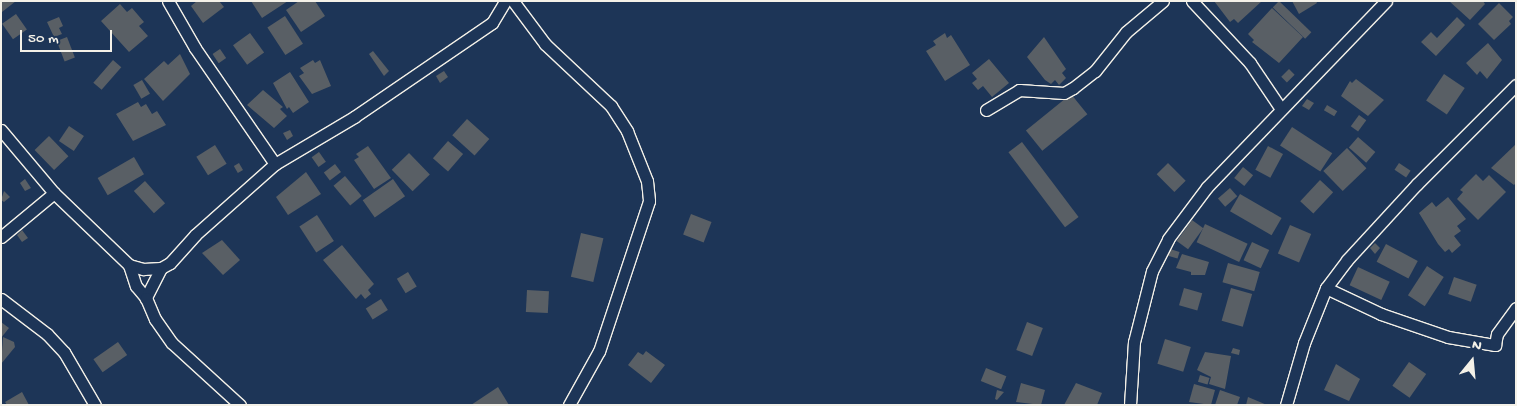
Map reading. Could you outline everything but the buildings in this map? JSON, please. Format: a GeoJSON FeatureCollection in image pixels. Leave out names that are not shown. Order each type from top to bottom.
{"type":"FeatureCollection","features":[{"type":"Feature","properties":{"kind":"street"},"geometry":{"type":"LineString","coordinates":[[168,1],[195,48],[275,164]]}},
{"type":"Feature","properties":{"kind":"street"},"geometry":{"type":"LineString","coordinates":[[129,265],[143,269],[161,268],[170,263],[195,235],[275,164],[354,117],[492,23],[505,1]]}},
{"type":"Feature","properties":{"kind":"street"},"geometry":{"type":"LineString","coordinates":[[513,1],[545,44],[611,106],[627,131],[646,181],[649,201],[599,351],[569,405]]}},
{"type":"Feature","properties":{"kind":"street"},"geometry":{"type":"LineString","coordinates":[[986,110],[1018,90],[1064,93],[1073,88],[1095,71],[1126,32],[1163,1]]}},
{"type":"Feature","properties":{"kind":"street"},"geometry":{"type":"LineString","coordinates":[[1192,1],[1250,63],[1281,109]]}},
{"type":"Feature","properties":{"kind":"street"},"geometry":{"type":"LineString","coordinates":[[1130,405],[1134,342],[1152,271],[1168,239],[1207,187],[1386,1]]}},
{"type":"Feature","properties":{"kind":"street"},"geometry":{"type":"LineString","coordinates":[[1286,405],[1304,343],[1326,288],[1347,260],[1417,184],[1516,85]]}},
{"type":"Feature","properties":{"kind":"street"},"geometry":{"type":"LineString","coordinates":[[1,130],[54,193],[129,265],[136,286],[146,298],[155,319],[172,343],[240,405]]}},
{"type":"Feature","properties":{"kind":"street"},"geometry":{"type":"LineString","coordinates":[[1,237],[54,193]]}},
{"type":"Feature","properties":{"kind":"street"},"geometry":{"type":"LineString","coordinates":[[146,298],[161,268]]}},
{"type":"Feature","properties":{"kind":"street"},"geometry":{"type":"LineString","coordinates":[[1326,288],[1381,314],[1440,334],[1495,345],[1497,334],[1516,308]]}},
{"type":"Feature","properties":{"kind":"street"},"geometry":{"type":"LineString","coordinates":[[1,299],[47,334],[64,352],[95,405]]}}]}
